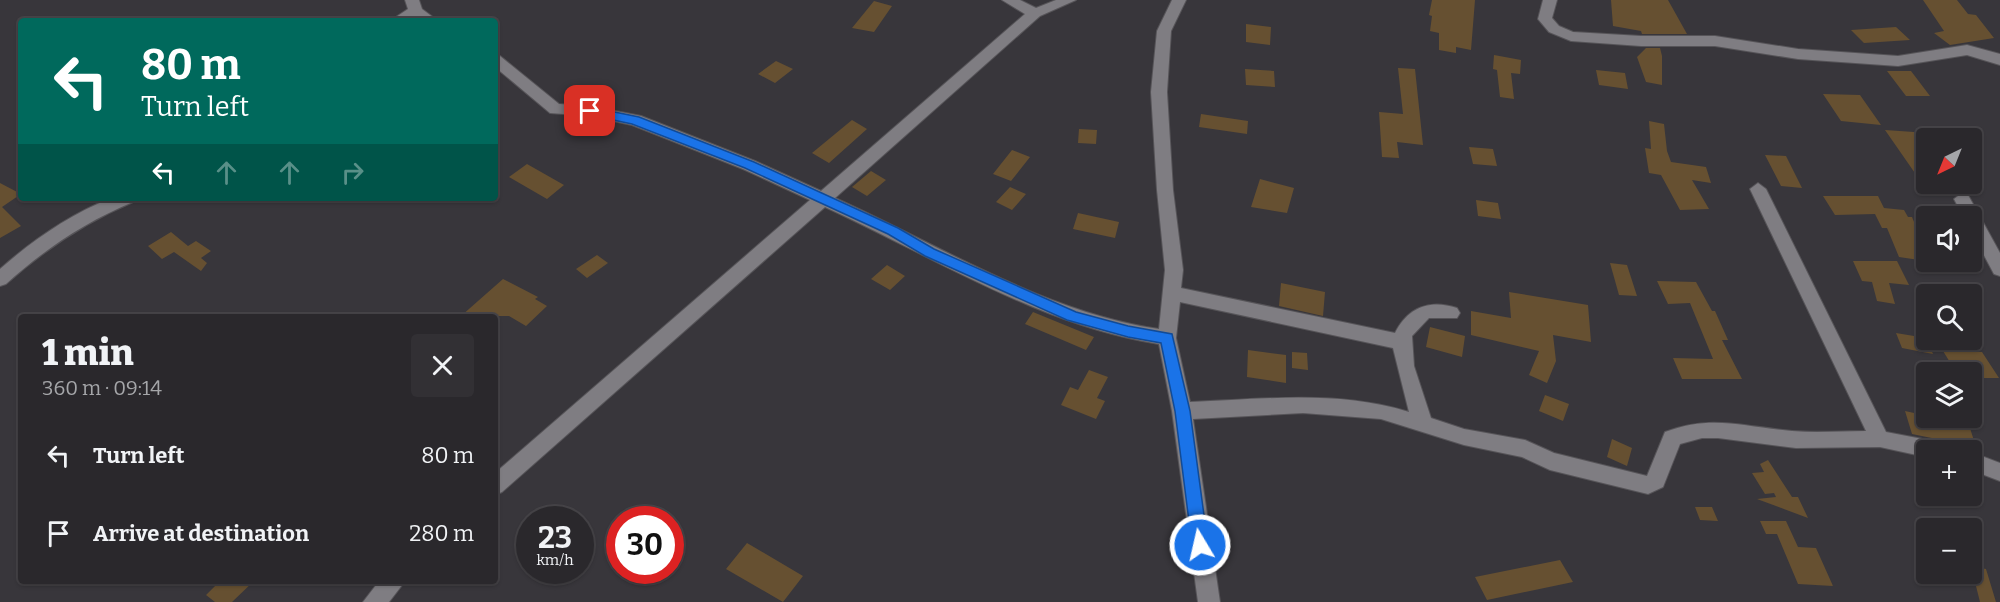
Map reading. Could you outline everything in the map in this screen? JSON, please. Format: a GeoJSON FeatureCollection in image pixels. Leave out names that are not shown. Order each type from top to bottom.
{"type":"FeatureCollection","features":[{"type":"Feature","properties":{"kind":"street"},"geometry":{"type":"LineString","coordinates":[[1009,0],[1035,13]]}},
{"type":"Feature","properties":{"kind":"street"},"geometry":{"type":"LineString","coordinates":[[498,483],[821,198],[1035,13],[1069,0]]}},
{"type":"Feature","properties":{"kind":"street"},"geometry":{"type":"LineString","coordinates":[[1179,0],[1164,31],[1159,92],[1165,189],[1174,270],[1167,338],[1182,411],[1209,602]]}},
{"type":"Feature","properties":{"kind":"street"},"geometry":{"type":"LineString","coordinates":[[1550,0],[1545,19],[1554,29],[1571,36],[1641,41],[1664,39],[1715,41],[1798,54],[1898,61],[1945,51],[1967,50],[1982,52],[2000,60]]}},
{"type":"Feature","properties":{"kind":"street"},"geometry":{"type":"LineString","coordinates":[[400,18],[414,5],[428,18]]}},
{"type":"Feature","properties":{"kind":"street"},"geometry":{"type":"LineString","coordinates":[[498,62],[555,110],[590,111],[635,120],[749,165],[893,231],[930,253],[1072,316],[1128,332],[1167,338]]}},
{"type":"Feature","properties":{"kind":"street"},"geometry":{"type":"LineString","coordinates":[[1758,189],[1880,439]]}},
{"type":"Feature","properties":{"kind":"street"},"geometry":{"type":"LineString","coordinates":[[1962,199],[2000,269]]}},
{"type":"Feature","properties":{"kind":"street"},"geometry":{"type":"LineString","coordinates":[[0,279],[28,254],[73,221],[120,201]]}},
{"type":"Feature","properties":{"kind":"street"},"geometry":{"type":"LineString","coordinates":[[1172,292],[1401,342]]}},
{"type":"Feature","properties":{"kind":"street"},"geometry":{"type":"LineString","coordinates":[[1423,423],[1409,385],[1401,342],[1403,334],[1425,311],[1451,313]]}},
{"type":"Feature","properties":{"kind":"street"},"geometry":{"type":"LineString","coordinates":[[1182,411],[1303,405],[1381,411],[1464,437],[1525,449],[1550,461],[1648,485],[1656,481],[1672,438],[1686,431],[1703,428],[1794,440],[1880,439],[1916,446]]}},
{"type":"Feature","properties":{"kind":"street"},"geometry":{"type":"LineString","coordinates":[[1982,465],[2000,472]]}},
{"type":"Feature","properties":{"kind":"street"},"geometry":{"type":"LineString","coordinates":[[374,602],[391,584]]}},
{"type":"Feature","properties":{"kind":"building"},"geometry":{"type":"Polygon","coordinates":[[[1432,0],[1475,0],[1471,50],[1456,47],[1456,53],[1439,50],[1439,33],[1430,31],[1432,16],[1429,15],[1432,0]]]}},
{"type":"Feature","properties":{"kind":"building"},"geometry":{"type":"Polygon","coordinates":[[[1611,0],[1668,0],[1687,34],[1642,34],[1641,31],[1613,26],[1611,0]]]}},
{"type":"Feature","properties":{"kind":"building"},"geometry":{"type":"Polygon","coordinates":[[[1923,0],[1957,0],[1968,14],[1976,15],[1994,38],[1950,45],[1934,33],[1944,31],[1923,0]]]}},
{"type":"Feature","properties":{"kind":"building"},"geometry":{"type":"Polygon","coordinates":[[[874,1],[892,6],[874,32],[852,28],[874,1]]]}},
{"type":"Feature","properties":{"kind":"building"},"geometry":{"type":"Polygon","coordinates":[[[1246,24],[1271,27],[1270,45],[1246,42],[1246,24]]]}},
{"type":"Feature","properties":{"kind":"building"},"geometry":{"type":"Polygon","coordinates":[[[1896,27],[1910,40],[1864,43],[1851,30],[1896,27]]]}},
{"type":"Feature","properties":{"kind":"building"},"geometry":{"type":"Polygon","coordinates":[[[1646,48],[1660,48],[1662,85],[1646,82],[1637,57],[1646,48]]]}},
{"type":"Feature","properties":{"kind":"building"},"geometry":{"type":"Polygon","coordinates":[[[1494,55],[1521,60],[1520,74],[1511,73],[1514,99],[1500,97],[1497,70],[1493,69],[1494,55]]]}},
{"type":"Feature","properties":{"kind":"building"},"geometry":{"type":"Polygon","coordinates":[[[776,61],[793,69],[775,83],[758,74],[776,61]]]}},
{"type":"Feature","properties":{"kind":"building"},"geometry":{"type":"Polygon","coordinates":[[[1398,68],[1415,69],[1423,145],[1397,142],[1399,158],[1382,157],[1379,112],[1403,114],[1398,68]]]}},
{"type":"Feature","properties":{"kind":"building"},"geometry":{"type":"Polygon","coordinates":[[[1245,69],[1274,71],[1275,87],[1246,85],[1245,69]]]}},
{"type":"Feature","properties":{"kind":"building"},"geometry":{"type":"Polygon","coordinates":[[[1596,70],[1625,73],[1628,89],[1599,85],[1596,70]]]}},
{"type":"Feature","properties":{"kind":"building"},"geometry":{"type":"Polygon","coordinates":[[[1887,71],[1911,71],[1930,96],[1906,96],[1887,71]]]}},
{"type":"Feature","properties":{"kind":"building"},"geometry":{"type":"Polygon","coordinates":[[[1823,94],[1860,95],[1881,125],[1841,121],[1823,94]]]}},
{"type":"Feature","properties":{"kind":"building"},"geometry":{"type":"Polygon","coordinates":[[[1201,114],[1248,121],[1247,134],[1199,127],[1201,114]]]}},
{"type":"Feature","properties":{"kind":"building"},"geometry":{"type":"Polygon","coordinates":[[[852,120],[867,129],[829,163],[812,153],[852,120]]]}},
{"type":"Feature","properties":{"kind":"building"},"geometry":{"type":"Polygon","coordinates":[[[1649,121],[1664,124],[1667,151],[1671,162],[1706,167],[1711,183],[1692,180],[1709,209],[1680,210],[1661,175],[1649,173],[1645,148],[1651,149],[1649,121]]]}},
{"type":"Feature","properties":{"kind":"building"},"geometry":{"type":"Polygon","coordinates":[[[1079,129],[1097,130],[1096,144],[1078,143],[1079,129]]]}},
{"type":"Feature","properties":{"kind":"building"},"geometry":{"type":"Polygon","coordinates":[[[1885,130],[1914,132],[1916,135],[1916,175],[1885,130]]]}},
{"type":"Feature","properties":{"kind":"building"},"geometry":{"type":"Polygon","coordinates":[[[1469,147],[1493,149],[1497,166],[1473,164],[1469,147]]]}},
{"type":"Feature","properties":{"kind":"building"},"geometry":{"type":"Polygon","coordinates":[[[1012,150],[1030,157],[1011,181],[993,174],[1012,150]]]}},
{"type":"Feature","properties":{"kind":"building"},"geometry":{"type":"Polygon","coordinates":[[[1765,155],[1786,156],[1802,188],[1781,186],[1765,155]]]}},
{"type":"Feature","properties":{"kind":"building"},"geometry":{"type":"Polygon","coordinates":[[[527,164],[564,185],[547,199],[509,177],[527,164]]]}},
{"type":"Feature","properties":{"kind":"building"},"geometry":{"type":"Polygon","coordinates":[[[871,171],[886,180],[867,196],[852,187],[871,171]]]}},
{"type":"Feature","properties":{"kind":"building"},"geometry":{"type":"Polygon","coordinates":[[[1260,179],[1294,188],[1287,213],[1251,207],[1260,179]]]}},
{"type":"Feature","properties":{"kind":"building"},"geometry":{"type":"Polygon","coordinates":[[[0,183],[18,192],[18,196],[2,207],[21,226],[0,238],[0,183]]]}},
{"type":"Feature","properties":{"kind":"building"},"geometry":{"type":"Polygon","coordinates":[[[1010,187],[1026,194],[1012,210],[996,202],[1010,187]]]}},
{"type":"Feature","properties":{"kind":"building"},"geometry":{"type":"Polygon","coordinates":[[[1823,196],[1878,196],[1884,208],[1904,210],[1908,217],[1912,217],[1916,227],[1916,260],[1899,257],[1887,228],[1882,228],[1875,214],[1835,215],[1823,196]]]}},
{"type":"Feature","properties":{"kind":"building"},"geometry":{"type":"Polygon","coordinates":[[[1476,200],[1498,203],[1501,219],[1478,216],[1476,200]]]}},
{"type":"Feature","properties":{"kind":"building"},"geometry":{"type":"Polygon","coordinates":[[[1078,213],[1119,222],[1115,238],[1073,229],[1078,213]]]}},
{"type":"Feature","properties":{"kind":"building"},"geometry":{"type":"Polygon","coordinates":[[[171,232],[188,246],[196,241],[211,251],[201,258],[207,263],[201,271],[174,252],[162,259],[148,246],[171,232]]]}},
{"type":"Feature","properties":{"kind":"building"},"geometry":{"type":"Polygon","coordinates":[[[597,255],[608,263],[587,278],[576,269],[597,255]]]}},
{"type":"Feature","properties":{"kind":"building"},"geometry":{"type":"Polygon","coordinates":[[[1853,261],[1897,261],[1909,285],[1889,283],[1895,304],[1877,301],[1872,282],[1862,281],[1853,261]]]}},
{"type":"Feature","properties":{"kind":"building"},"geometry":{"type":"Polygon","coordinates":[[[1610,263],[1627,265],[1637,296],[1619,295],[1610,263]]]}},
{"type":"Feature","properties":{"kind":"building"},"geometry":{"type":"Polygon","coordinates":[[[887,265],[905,276],[890,290],[871,279],[887,265]]]}},
{"type":"Feature","properties":{"kind":"building"},"geometry":{"type":"Polygon","coordinates":[[[503,279],[538,297],[535,299],[547,306],[526,326],[509,316],[463,314],[503,279]]]}},
{"type":"Feature","properties":{"kind":"building"},"geometry":{"type":"Polygon","coordinates":[[[1657,281],[1696,282],[1712,311],[1715,311],[1728,340],[1722,340],[1742,379],[1682,379],[1673,358],[1713,359],[1690,303],[1668,304],[1657,281]]]}},
{"type":"Feature","properties":{"kind":"building"},"geometry":{"type":"Polygon","coordinates":[[[1281,283],[1325,292],[1323,316],[1279,306],[1281,283]]]}},
{"type":"Feature","properties":{"kind":"building"},"geometry":{"type":"Polygon","coordinates":[[[1509,292],[1588,305],[1591,342],[1553,335],[1556,361],[1547,383],[1529,375],[1539,351],[1471,335],[1471,311],[1511,318],[1509,292]]]}},
{"type":"Feature","properties":{"kind":"building"},"geometry":{"type":"Polygon","coordinates":[[[1033,312],[1094,337],[1086,350],[1025,324],[1033,312]]]}},
{"type":"Feature","properties":{"kind":"building"},"geometry":{"type":"Polygon","coordinates":[[[1430,327],[1465,336],[1462,357],[1426,347],[1430,327]]]}},
{"type":"Feature","properties":{"kind":"building"},"geometry":{"type":"Polygon","coordinates":[[[1896,333],[1916,336],[1916,350],[1931,350],[1933,354],[1902,348],[1896,333]]]}},
{"type":"Feature","properties":{"kind":"building"},"geometry":{"type":"Polygon","coordinates":[[[1248,350],[1286,355],[1286,383],[1247,377],[1248,350]]]}},
{"type":"Feature","properties":{"kind":"building"},"geometry":{"type":"Polygon","coordinates":[[[1943,351],[1982,352],[1999,378],[1982,378],[1982,362],[1950,362],[1943,351]]]}},
{"type":"Feature","properties":{"kind":"building"},"geometry":{"type":"Polygon","coordinates":[[[1292,352],[1307,353],[1308,370],[1292,368],[1292,352]]]}},
{"type":"Feature","properties":{"kind":"building"},"geometry":{"type":"Polygon","coordinates":[[[1089,370],[1108,377],[1097,398],[1105,401],[1096,419],[1061,405],[1070,387],[1078,390],[1089,370]]]}},
{"type":"Feature","properties":{"kind":"building"},"geometry":{"type":"Polygon","coordinates":[[[1545,395],[1569,404],[1563,421],[1539,411],[1545,395]]]}},
{"type":"Feature","properties":{"kind":"building"},"geometry":{"type":"Polygon","coordinates":[[[1905,411],[1916,413],[1916,428],[1970,428],[1974,440],[1942,440],[1912,434],[1905,411]]]}},
{"type":"Feature","properties":{"kind":"building"},"geometry":{"type":"Polygon","coordinates":[[[1612,439],[1632,448],[1627,466],[1607,457],[1612,439]]]}},
{"type":"Feature","properties":{"kind":"building"},"geometry":{"type":"Polygon","coordinates":[[[1768,460],[1792,497],[1798,497],[1808,518],[1757,499],[1776,497],[1774,493],[1765,494],[1752,473],[1764,472],[1760,464],[1768,460]]]}},
{"type":"Feature","properties":{"kind":"building"},"geometry":{"type":"Polygon","coordinates":[[[1695,507],[1712,507],[1718,521],[1700,520],[1695,507]]]}},
{"type":"Feature","properties":{"kind":"building"},"geometry":{"type":"Polygon","coordinates":[[[1760,521],[1786,521],[1798,547],[1816,548],[1833,586],[1798,584],[1777,534],[1766,534],[1760,521]]]}},
{"type":"Feature","properties":{"kind":"building"},"geometry":{"type":"Polygon","coordinates":[[[747,543],[803,576],[783,602],[726,569],[747,543]]]}},
{"type":"Feature","properties":{"kind":"building"},"geometry":{"type":"Polygon","coordinates":[[[1560,560],[1573,582],[1487,600],[1475,577],[1560,560]]]}},
{"type":"Feature","properties":{"kind":"building"},"geometry":{"type":"Polygon","coordinates":[[[1982,568],[1986,569],[1996,602],[1980,602],[1976,584],[1982,584],[1982,568]]]}},
{"type":"Feature","properties":{"kind":"building"},"geometry":{"type":"Polygon","coordinates":[[[217,584],[251,584],[232,602],[215,602],[206,595],[217,584]]]}},
{"type":"Feature","properties":{"kind":"route"},"geometry":{"type":"LineString","coordinates":[[590,111],[635,120],[749,165],[893,231],[930,253],[1072,316],[1128,332],[1167,338],[1182,411],[1200,545]]}}]}
